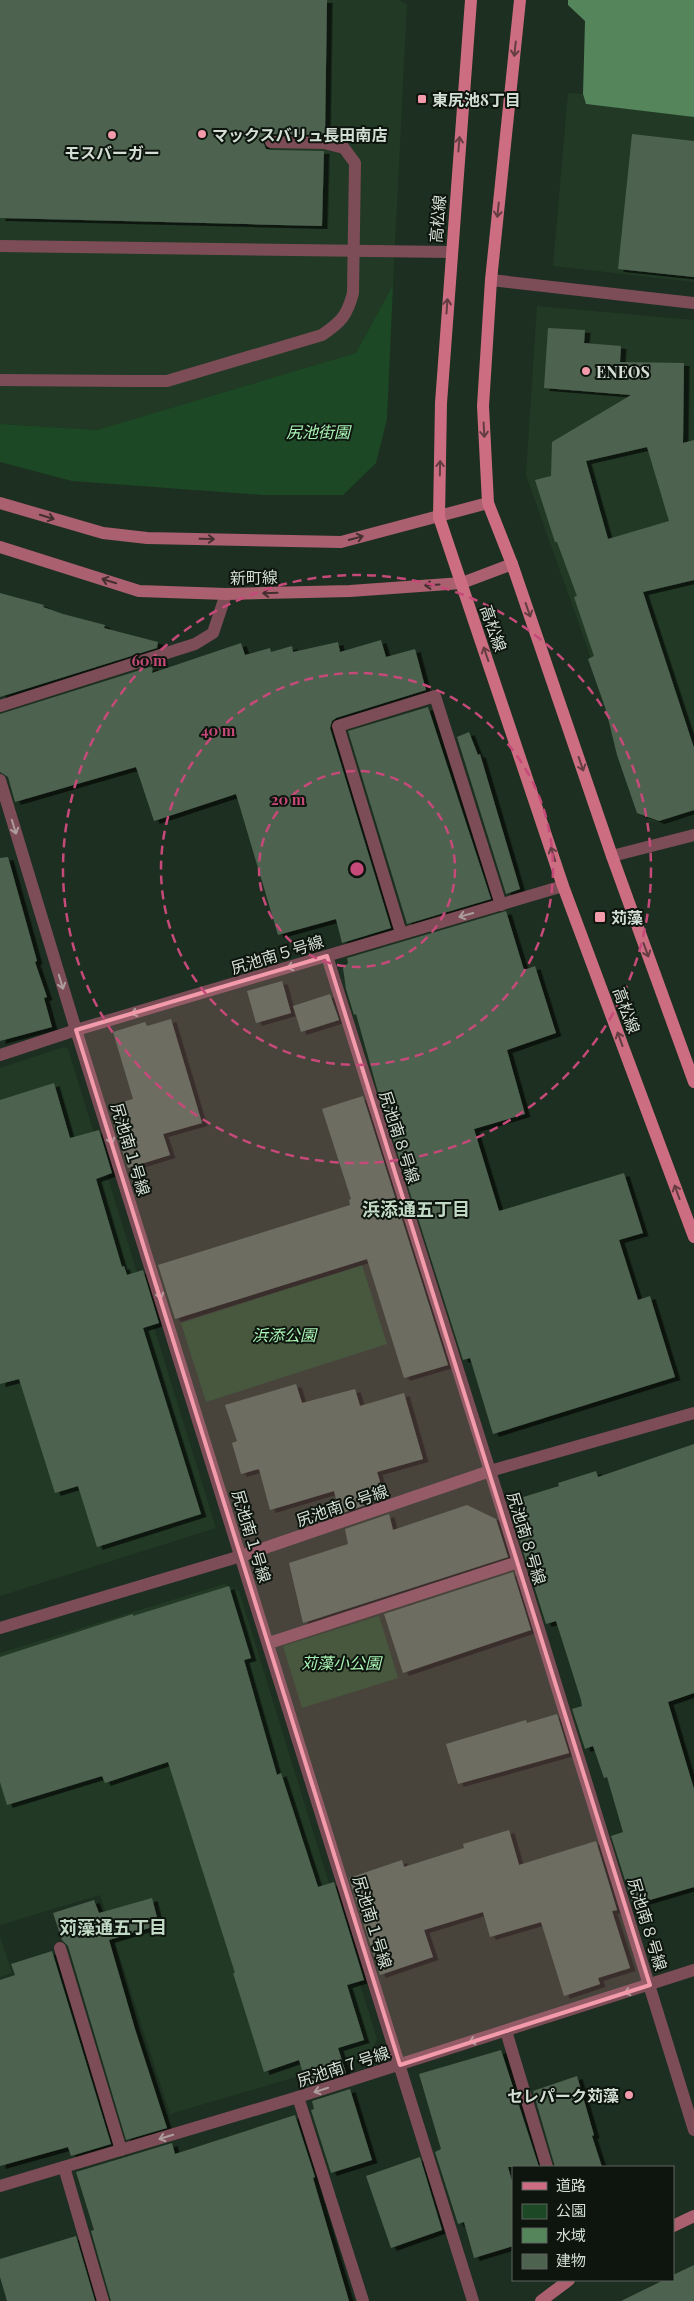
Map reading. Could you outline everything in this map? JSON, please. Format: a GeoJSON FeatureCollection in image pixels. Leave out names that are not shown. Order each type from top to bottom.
{"type":"FeatureCollection","features":[{"type":"Feature","properties":{"kind":"main road","name":"高松線"},"geometry":{"type":"LineString","coordinates":[[471,0],[441,403],[439,517],[563,886],[694,1237]]}},
{"type":"Feature","properties":{"kind":"main road"},"geometry":{"type":"LineString","coordinates":[[520,0],[491,280],[482,406],[488,503],[512,564],[612,856],[693,1074]]}},
{"type":"Feature","properties":{"kind":"street"},"geometry":{"type":"LineString","coordinates":[[1,384],[167,381],[322,335],[341,322],[349,308],[353,293],[355,163],[344,148],[324,143],[271,142]]}},
{"type":"Feature","properties":{"kind":"street"},"geometry":{"type":"LineString","coordinates":[[0,246],[451,252]]}},
{"type":"Feature","properties":{"kind":"street"},"geometry":{"type":"LineString","coordinates":[[491,280],[694,303]]}},
{"type":"Feature","properties":{"kind":"street"},"geometry":{"type":"LineString","coordinates":[[0,503],[103,533],[147,538],[341,542],[488,503]]}},
{"type":"Feature","properties":{"kind":"street","name":"新町線"},"geometry":{"type":"LineString","coordinates":[[0,547],[139,591],[226,594],[350,591],[462,583],[512,564]]}},
{"type":"Feature","properties":{"kind":"street"},"geometry":{"type":"LineString","coordinates":[[0,706],[195,644],[213,634],[226,594]]}},
{"type":"Feature","properties":{"kind":"street"},"geometry":{"type":"LineString","coordinates":[[402,933],[338,726],[435,696],[501,906]]}},
{"type":"Feature","properties":{"kind":"street","name":"尻池南１号線"},"geometry":{"type":"LineString","coordinates":[[0,780],[76,1030],[473,2301]]}},
{"type":"Feature","properties":{"kind":"street"},"geometry":{"type":"LineString","coordinates":[[612,856],[694,835]]}},
{"type":"Feature","properties":{"kind":"street","name":"尻池南５号線"},"geometry":{"type":"LineString","coordinates":[[0,1056],[76,1030],[402,933],[501,906],[563,886]]}},
{"type":"Feature","properties":{"kind":"street","name":"尻池南８号線"},"geometry":{"type":"LineString","coordinates":[[327,956],[490,1471],[694,2130]]}},
{"type":"Feature","properties":{"kind":"street","name":"尻池南６号線"},"geometry":{"type":"LineString","coordinates":[[0,1628],[241,1556],[490,1471],[694,1413]]}},
{"type":"Feature","properties":{"kind":"street"},"geometry":{"type":"LineString","coordinates":[[269,1643],[518,1562]]}},
{"type":"Feature","properties":{"kind":"street"},"geometry":{"type":"LineString","coordinates":[[60,1948],[121,2150]]}},
{"type":"Feature","properties":{"kind":"street","name":"尻池南７号線"},"geometry":{"type":"LineString","coordinates":[[0,2186],[298,2098],[694,1970]]}},
{"type":"Feature","properties":{"kind":"street"},"geometry":{"type":"LineString","coordinates":[[506,2031],[547,2166]]}},
{"type":"Feature","properties":{"kind":"street"},"geometry":{"type":"LineString","coordinates":[[298,2098],[362,2301]]}},
{"type":"Feature","properties":{"kind":"street"},"geometry":{"type":"LineString","coordinates":[[64,2167],[103,2301]]}},
{"type":"Feature","properties":{"kind":"street"},"geometry":{"type":"LineString","coordinates":[[674,2226],[694,2216]]}},
{"type":"Feature","properties":{"kind":"street"},"geometry":{"type":"LineString","coordinates":[[541,2301],[568,2281]]}},
{"type":"Feature","properties":{"kind":"highlighted area"},"geometry":{"type":"Polygon","coordinates":[[[327,956],[650,1985],[400,2065],[76,1030],[327,956]]]}},
{"type":"Feature","properties":{"kind":"shaded area"},"geometry":{"type":"Polygon","coordinates":[[[0,0],[400,0],[407,5],[393,285],[356,353],[97,430],[0,424],[0,0]]]}},
{"type":"Feature","properties":{"kind":"shaded area"},"geometry":{"type":"Polygon","coordinates":[[[568,93],[583,94],[586,104],[694,117],[694,282],[553,266],[568,93]]]}},
{"type":"Feature","properties":{"kind":"shaded area"},"geometry":{"type":"Polygon","coordinates":[[[537,306],[694,320],[694,816],[663,823],[649,821],[526,475],[537,306]]]}},
{"type":"Feature","properties":{"kind":"shaded area"},"geometry":{"type":"Polygon","coordinates":[[[64,1047],[68,1049],[216,1528],[0,1596],[0,1068],[64,1047]]]}},
{"type":"Feature","properties":{"kind":"shaded area"},"geometry":{"type":"Polygon","coordinates":[[[224,1584],[239,1591],[377,2039],[370,2055],[170,2114],[100,1895],[0,1925],[0,1653],[224,1584]]]}},
{"type":"Feature","properties":{"kind":"shaded area"},"geometry":{"type":"Polygon","coordinates":[[[0,1936],[12,1973],[0,1977],[0,1936]]]}},
{"type":"Feature","properties":{"kind":"green space","name":"尻池街園"},"geometry":{"type":"Polygon","coordinates":[[[393,285],[387,419],[376,463],[343,495],[263,495],[72,481],[0,462],[0,424],[97,430],[356,353],[393,285]]]}},
{"type":"Feature","properties":{"kind":"green space","name":"浜添公園"},"geometry":{"type":"Polygon","coordinates":[[[362,1265],[387,1344],[206,1402],[181,1323],[362,1265]]]}},
{"type":"Feature","properties":{"kind":"green space","name":"苅藻小公園"},"geometry":{"type":"Polygon","coordinates":[[[379,1616],[398,1678],[302,1708],[283,1646],[379,1616]]]}},
{"type":"Feature","properties":{"kind":"water"},"geometry":{"type":"Polygon","coordinates":[[[568,0],[694,0],[694,117],[586,104],[583,94],[585,21],[568,5],[568,0]]]}},
{"type":"Feature","properties":{"kind":"building"},"geometry":{"type":"Polygon","coordinates":[[[0,0],[327,0],[325,135],[271,134],[264,137],[263,142],[266,149],[271,150],[324,151],[322,226],[0,218],[0,0]]]}},
{"type":"Feature","properties":{"kind":"building"},"geometry":{"type":"Polygon","coordinates":[[[632,134],[694,141],[694,277],[618,269],[632,134]]]}},
{"type":"Feature","properties":{"kind":"building"},"geometry":{"type":"Polygon","coordinates":[[[548,328],[585,330],[584,343],[621,346],[620,362],[684,363],[683,443],[694,440],[694,580],[643,592],[694,748],[694,810],[659,821],[637,813],[617,755],[606,710],[588,659],[594,656],[574,597],[577,596],[557,542],[555,542],[535,480],[551,476],[552,442],[631,395],[544,388],[548,328]],[[647,447],[586,461],[608,539],[669,521],[647,447]]]}},
{"type":"Feature","properties":{"kind":"building"},"geometry":{"type":"Polygon","coordinates":[[[0,593],[44,605],[43,607],[63,614],[105,625],[104,628],[158,642],[157,648],[0,697],[0,593]]]}},
{"type":"Feature","properties":{"kind":"building"},"geometry":{"type":"Polygon","coordinates":[[[381,640],[386,657],[415,649],[426,690],[336,718],[332,721],[330,728],[391,928],[342,943],[336,919],[278,935],[236,794],[154,821],[136,767],[15,802],[8,777],[0,772],[0,714],[153,666],[152,673],[241,643],[245,655],[270,648],[271,652],[292,646],[293,652],[338,642],[340,652],[381,640]]]}},
{"type":"Feature","properties":{"kind":"building"},"geometry":{"type":"Polygon","coordinates":[[[428,707],[491,899],[407,924],[348,731],[428,707]]]}},
{"type":"Feature","properties":{"kind":"building"},"geometry":{"type":"Polygon","coordinates":[[[469,732],[478,755],[480,754],[520,889],[506,894],[457,737],[469,732]]]}},
{"type":"Feature","properties":{"kind":"building"},"geometry":{"type":"Polygon","coordinates":[[[8,857],[37,961],[35,962],[47,997],[44,998],[52,1027],[0,1041],[0,858],[8,857]]]}},
{"type":"Feature","properties":{"kind":"building"},"geometry":{"type":"Polygon","coordinates":[[[506,911],[524,970],[535,966],[556,1033],[507,1050],[525,1114],[474,1129],[499,1211],[624,1173],[643,1233],[619,1240],[638,1300],[650,1296],[675,1377],[493,1434],[470,1358],[463,1360],[378,1092],[356,1014],[354,1015],[346,989],[343,968],[348,963],[347,958],[506,911]]]}},
{"type":"Feature","properties":{"kind":"building"},"geometry":{"type":"Polygon","coordinates":[[[282,981],[291,1013],[256,1023],[247,991],[282,981]]]}},
{"type":"Feature","properties":{"kind":"building"},"geometry":{"type":"Polygon","coordinates":[[[330,994],[339,1020],[301,1032],[293,1006],[330,994]]]}},
{"type":"Feature","properties":{"kind":"building"},"geometry":{"type":"Polygon","coordinates":[[[171,1019],[202,1123],[163,1134],[170,1155],[128,1168],[114,1126],[121,1124],[116,1104],[133,1099],[113,1032],[145,1022],[147,1026],[171,1019]]]}},
{"type":"Feature","properties":{"kind":"building"},"geometry":{"type":"Polygon","coordinates":[[[54,1083],[70,1138],[99,1130],[112,1173],[96,1179],[122,1267],[124,1266],[127,1275],[143,1270],[159,1323],[143,1328],[201,1514],[97,1547],[78,1486],[55,1493],[19,1379],[0,1384],[0,1100],[54,1083]]]}},
{"type":"Feature","properties":{"kind":"building"},"geometry":{"type":"Polygon","coordinates":[[[363,1096],[448,1365],[404,1378],[367,1259],[175,1319],[158,1265],[350,1205],[349,1200],[351,1199],[322,1109],[363,1096]]]}},
{"type":"Feature","properties":{"kind":"building"},"geometry":{"type":"Polygon","coordinates":[[[296,1384],[302,1403],[355,1389],[360,1406],[404,1393],[423,1459],[377,1472],[385,1498],[340,1514],[334,1491],[270,1510],[259,1469],[241,1474],[232,1443],[237,1441],[225,1405],[296,1384]]]}},
{"type":"Feature","properties":{"kind":"building"},"geometry":{"type":"Polygon","coordinates":[[[694,1444],[694,1693],[668,1702],[694,1789],[694,1887],[633,1905],[611,1836],[623,1832],[607,1777],[604,1778],[593,1746],[585,1749],[572,1709],[582,1706],[581,1700],[556,1621],[546,1624],[516,1529],[531,1536],[520,1498],[559,1486],[558,1483],[596,1471],[598,1477],[694,1444]]]}},
{"type":"Feature","properties":{"kind":"building"},"geometry":{"type":"Polygon","coordinates":[[[467,1505],[496,1519],[508,1557],[303,1623],[289,1563],[348,1544],[345,1529],[389,1514],[393,1530],[467,1505]]]}},
{"type":"Feature","properties":{"kind":"building"},"geometry":{"type":"Polygon","coordinates":[[[513,1572],[531,1630],[403,1673],[384,1614],[513,1572]]]}},
{"type":"Feature","properties":{"kind":"building"},"geometry":{"type":"Polygon","coordinates":[[[229,1586],[251,1658],[244,1660],[277,1775],[281,1773],[318,1887],[334,1882],[364,1980],[347,1985],[364,2040],[338,2048],[346,2073],[307,2086],[299,2060],[264,2072],[233,1973],[235,1973],[168,1762],[105,1783],[102,1776],[7,1805],[0,1782],[0,1657],[133,1614],[133,1616],[229,1586]]]}},
{"type":"Feature","properties":{"kind":"building"},"geometry":{"type":"Polygon","coordinates":[[[557,1714],[569,1753],[458,1784],[446,1744],[526,1720],[527,1723],[557,1714]]]}},
{"type":"Feature","properties":{"kind":"building"},"geometry":{"type":"Polygon","coordinates":[[[509,1830],[519,1865],[596,1841],[617,1910],[612,1911],[630,1968],[598,1978],[600,1984],[564,1996],[541,1922],[490,1937],[483,1912],[424,1930],[433,1957],[380,1975],[349,1878],[402,1860],[404,1867],[464,1848],[463,1844],[509,1830]]]}},
{"type":"Feature","properties":{"kind":"building"},"geometry":{"type":"Polygon","coordinates":[[[152,1898],[159,1925],[109,1940],[167,2128],[126,2140],[68,1946],[62,1940],[53,1913],[94,1900],[99,1913],[152,1898]]]}},
{"type":"Feature","properties":{"kind":"building"},"geometry":{"type":"Polygon","coordinates":[[[52,1951],[111,2144],[71,2156],[68,2147],[0,2166],[0,1980],[15,1975],[11,1964],[52,1951]]]}},
{"type":"Feature","properties":{"kind":"building"},"geometry":{"type":"Polygon","coordinates":[[[501,2050],[539,2166],[508,2167],[512,2181],[512,2246],[474,2258],[464,2222],[458,2224],[435,2152],[441,2149],[419,2074],[501,2050]]]}},
{"type":"Feature","properties":{"kind":"building"},"geometry":{"type":"Polygon","coordinates":[[[577,2076],[602,2166],[555,2166],[533,2091],[577,2076]]]}},
{"type":"Feature","properties":{"kind":"building"},"geometry":{"type":"Polygon","coordinates":[[[350,2089],[372,2160],[331,2173],[311,2110],[314,2109],[312,2101],[350,2089]]]}},
{"type":"Feature","properties":{"kind":"building"},"geometry":{"type":"Polygon","coordinates":[[[295,2115],[315,2177],[313,2178],[349,2301],[111,2301],[91,2231],[94,2230],[76,2172],[172,2143],[175,2154],[295,2115]]]}},
{"type":"Feature","properties":{"kind":"building"},"geometry":{"type":"Polygon","coordinates":[[[420,2157],[442,2230],[391,2248],[366,2176],[420,2157]]]}},
{"type":"Feature","properties":{"kind":"building"},"geometry":{"type":"Polygon","coordinates":[[[76,2236],[95,2301],[7,2301],[0,2277],[0,2259],[76,2236]]]}},
{"type":"Feature","properties":{"kind":"building"},"geometry":{"type":"Polygon","coordinates":[[[694,2265],[694,2301],[621,2301],[662,2281],[674,2281],[674,2275],[694,2265]]]}},
{"type":"Feature","properties":{"kind":"place","name":"東尻池8丁目"},"geometry":{"type":"Point","coordinates":[422,99]}},
{"type":"Feature","properties":{"kind":"place","name":"マックスバリュ長田南店"},"geometry":{"type":"Point","coordinates":[202,134]}},
{"type":"Feature","properties":{"kind":"place","name":"モスバーガー"},"geometry":{"type":"Point","coordinates":[112,135]}},
{"type":"Feature","properties":{"kind":"place","name":"ENEOS"},"geometry":{"type":"Point","coordinates":[586,371]}},
{"type":"Feature","properties":{"kind":"place","name":"苅藻"},"geometry":{"type":"Point","coordinates":[600,917]}},
{"type":"Feature","properties":{"kind":"place","name":"セレパーク苅藻"},"geometry":{"type":"Point","coordinates":[629,2095]}},
{"type":"Feature","properties":{"kind":"district","name":"浜添通五丁目"},"geometry":{"type":"Point","coordinates":[416,1209]}},
{"type":"Feature","properties":{"kind":"district","name":"苅藻通五丁目"},"geometry":{"type":"Point","coordinates":[113,1927]}}]}
